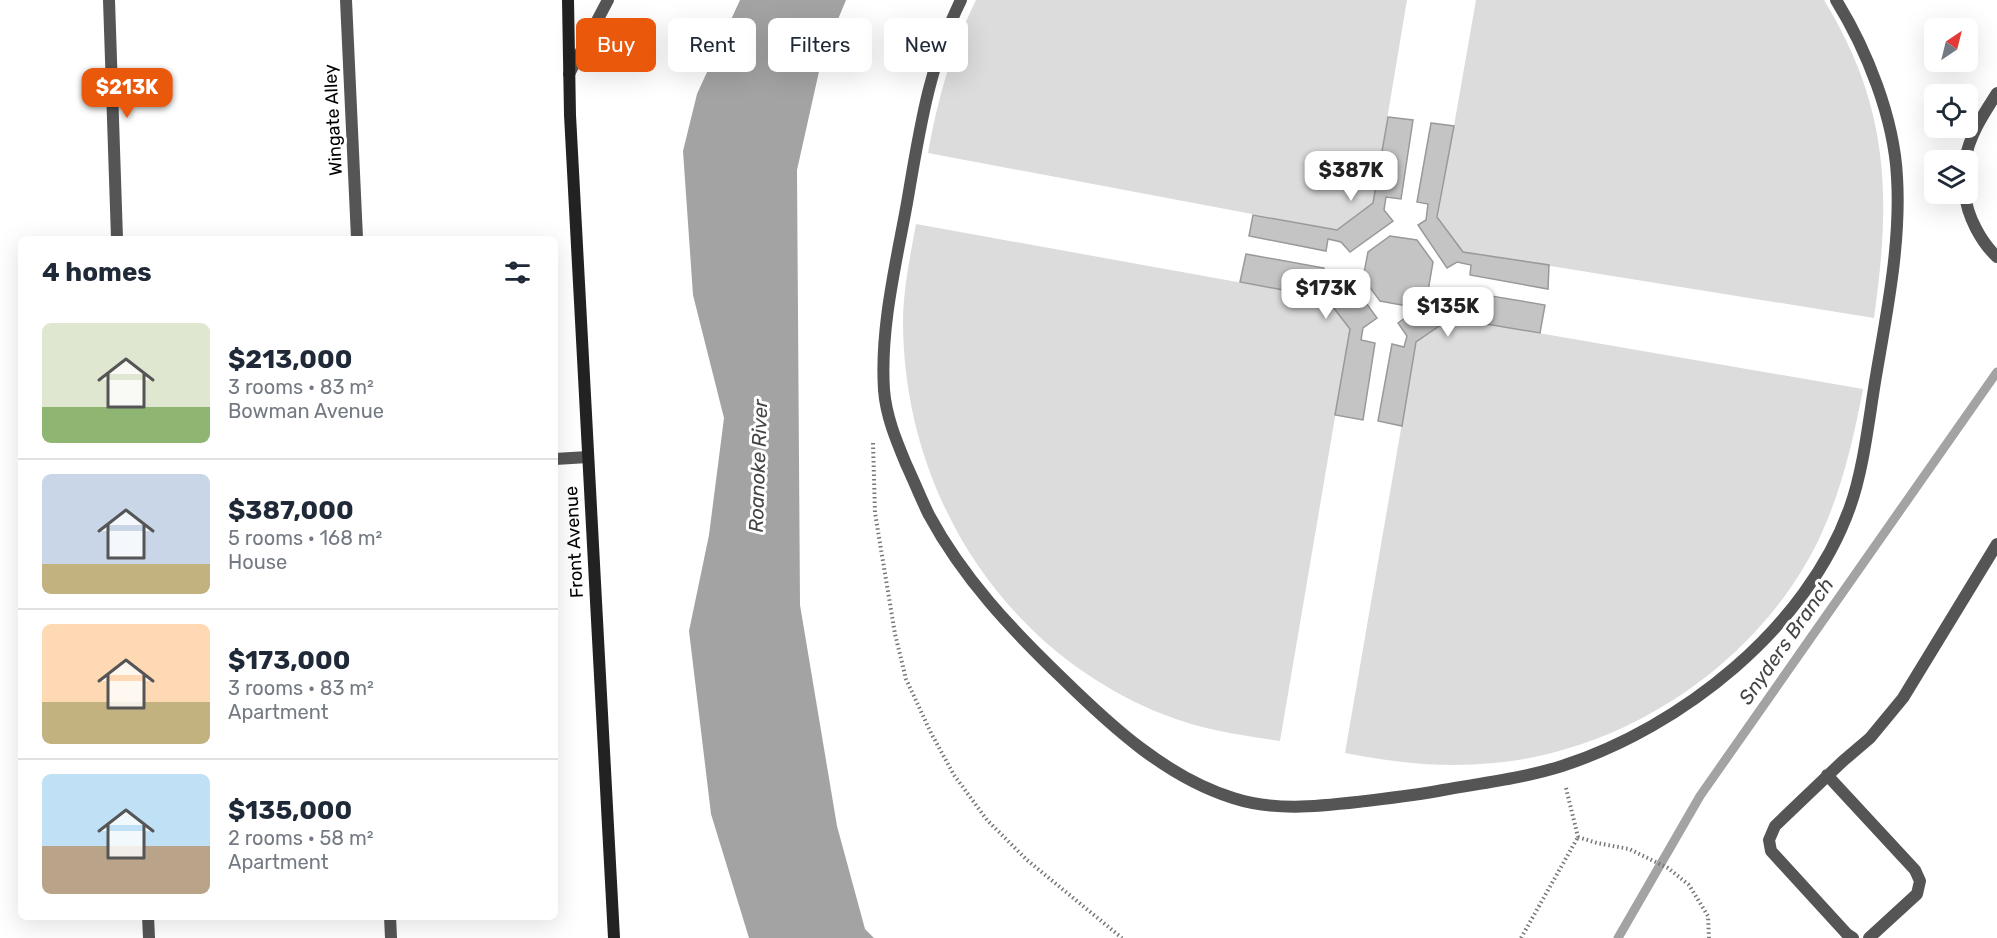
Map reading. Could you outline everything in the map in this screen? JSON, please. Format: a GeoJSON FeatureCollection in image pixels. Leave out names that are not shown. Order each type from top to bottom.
{"type":"FeatureCollection","features":[{"type":"Feature","properties":{"kind":"street"},"geometry":{"type":"LineString","coordinates":[[109,0],[117,236]]}},
{"type":"Feature","properties":{"kind":"street","name":"Wingate Alley"},"geometry":{"type":"LineString","coordinates":[[346,0],[357,236]]}},
{"type":"Feature","properties":{"kind":"street","name":"Front Avenue"},"geometry":{"type":"LineString","coordinates":[[567,0],[588,457],[614,938]]}},
{"type":"Feature","properties":{"kind":"street"},"geometry":{"type":"LineString","coordinates":[[569,74],[608,0]]}},
{"type":"Feature","properties":{"kind":"street"},"geometry":{"type":"LineString","coordinates":[[961,0],[933,69],[886,326],[884,393],[888,416],[927,511],[980,591],[1044,662],[1119,732],[1178,773],[1234,799],[1263,805],[1315,807],[1419,795],[1560,766],[1628,740],[1696,700],[1735,667],[1766,638],[1808,587],[1825,562],[1851,506],[1857,487],[1886,312],[1897,212],[1897,175],[1885,111],[1860,45],[1836,0]]}},
{"type":"Feature","properties":{"kind":"street"},"geometry":{"type":"LineString","coordinates":[[1967,150],[1975,126],[1997,93]]}},
{"type":"Feature","properties":{"kind":"street"},"geometry":{"type":"LineString","coordinates":[[1968,204],[1975,226],[1990,251],[1997,257]]}},
{"type":"Feature","properties":{"kind":"street"},"geometry":{"type":"LineString","coordinates":[[558,459],[588,457]]}},
{"type":"Feature","properties":{"kind":"street"},"geometry":{"type":"LineString","coordinates":[[1853,938],[1771,851],[1769,840],[1775,826],[1870,738],[1903,698],[1997,544]]}},
{"type":"Feature","properties":{"kind":"street"},"geometry":{"type":"LineString","coordinates":[[1827,776],[1915,870],[1920,881],[1917,894],[1869,938]]}},
{"type":"Feature","properties":{"kind":"street"},"geometry":{"type":"LineString","coordinates":[[148,920],[149,938]]}},
{"type":"Feature","properties":{"kind":"street"},"geometry":{"type":"LineString","coordinates":[[390,920],[391,938]]}},
{"type":"Feature","properties":{"kind":"path"},"geometry":{"type":"LineString","coordinates":[[1521,938],[1578,837],[1560,766]]}},
{"type":"Feature","properties":{"kind":"path"},"geometry":{"type":"LineString","coordinates":[[1578,837],[1629,849],[1668,868],[1689,885],[1708,916],[1709,938]]}},
{"type":"Feature","properties":{"kind":"shaded area"},"geometry":{"type":"Polygon","coordinates":[[[976,0],[1407,0],[1373,203],[1337,230],[928,153],[947,72],[968,72],[968,18],[976,0]]]}},
{"type":"Feature","properties":{"kind":"shaded area"},"geometry":{"type":"Polygon","coordinates":[[[1476,0],[1824,0],[1846,40],[1862,78],[1873,116],[1880,154],[1883,232],[1874,318],[1463,252],[1438,217],[1476,0]]]}},
{"type":"Feature","properties":{"kind":"shaded area"},"geometry":{"type":"Polygon","coordinates":[[[916,224],[1326,298],[1350,329],[1280,741],[1193,725],[1165,715],[1108,687],[1056,651],[1012,608],[974,560],[944,506],[922,448],[908,386],[903,311],[916,224]]]}},
{"type":"Feature","properties":{"kind":"shaded area"},"geometry":{"type":"Polygon","coordinates":[[[1451,318],[1863,389],[1850,448],[1840,486],[1826,523],[1793,585],[1761,625],[1725,661],[1684,693],[1640,719],[1593,740],[1544,755],[1494,763],[1437,765],[1345,753],[1416,342],[1451,318]]]}},
{"type":"Feature","properties":{"kind":"water","name":"Roanoke River"},"geometry":{"type":"Polygon","coordinates":[[[740,0],[846,0],[839,18],[768,18],[768,72],[819,72],[797,170],[800,605],[837,826],[865,929],[874,938],[749,938],[711,814],[689,631],[709,535],[724,418],[693,295],[683,151],[697,94],[707,72],[756,72],[756,18],[732,18],[740,0]]]}},
{"type":"Feature","properties":{"kind":"building"},"geometry":{"type":"Polygon","coordinates":[[[1388,117],[1413,120],[1401,199],[1386,197],[1384,210],[1393,221],[1350,252],[1341,242],[1328,239],[1326,251],[1249,236],[1253,215],[1337,230],[1373,203],[1388,117]]]}},
{"type":"Feature","properties":{"kind":"building"},"geometry":{"type":"Polygon","coordinates":[[[1431,123],[1454,126],[1437,217],[1463,252],[1549,265],[1548,289],[1470,275],[1471,265],[1457,262],[1447,268],[1418,225],[1426,220],[1428,204],[1417,202],[1431,123]]]}},
{"type":"Feature","properties":{"kind":"building"},"geometry":{"type":"Polygon","coordinates":[[[1390,236],[1417,240],[1433,262],[1428,291],[1407,306],[1380,301],[1363,278],[1368,252],[1390,236]]]}},
{"type":"Feature","properties":{"kind":"building"},"geometry":{"type":"Polygon","coordinates":[[[1246,254],[1324,268],[1321,282],[1334,284],[1346,275],[1377,318],[1363,328],[1361,340],[1375,343],[1363,420],[1335,415],[1350,329],[1326,298],[1240,282],[1246,254]]]}},
{"type":"Feature","properties":{"kind":"building"},"geometry":{"type":"Polygon","coordinates":[[[1443,292],[1451,304],[1464,306],[1467,292],[1545,305],[1540,333],[1451,318],[1416,342],[1402,426],[1378,421],[1392,344],[1404,347],[1407,336],[1398,323],[1443,292]]]}},
{"type":"Feature","properties":{"kind":"waterway","name":"Snyders Branch"},"geometry":{"type":"LineString","coordinates":[[1618,938],[1700,796],[1997,372]]}}]}
